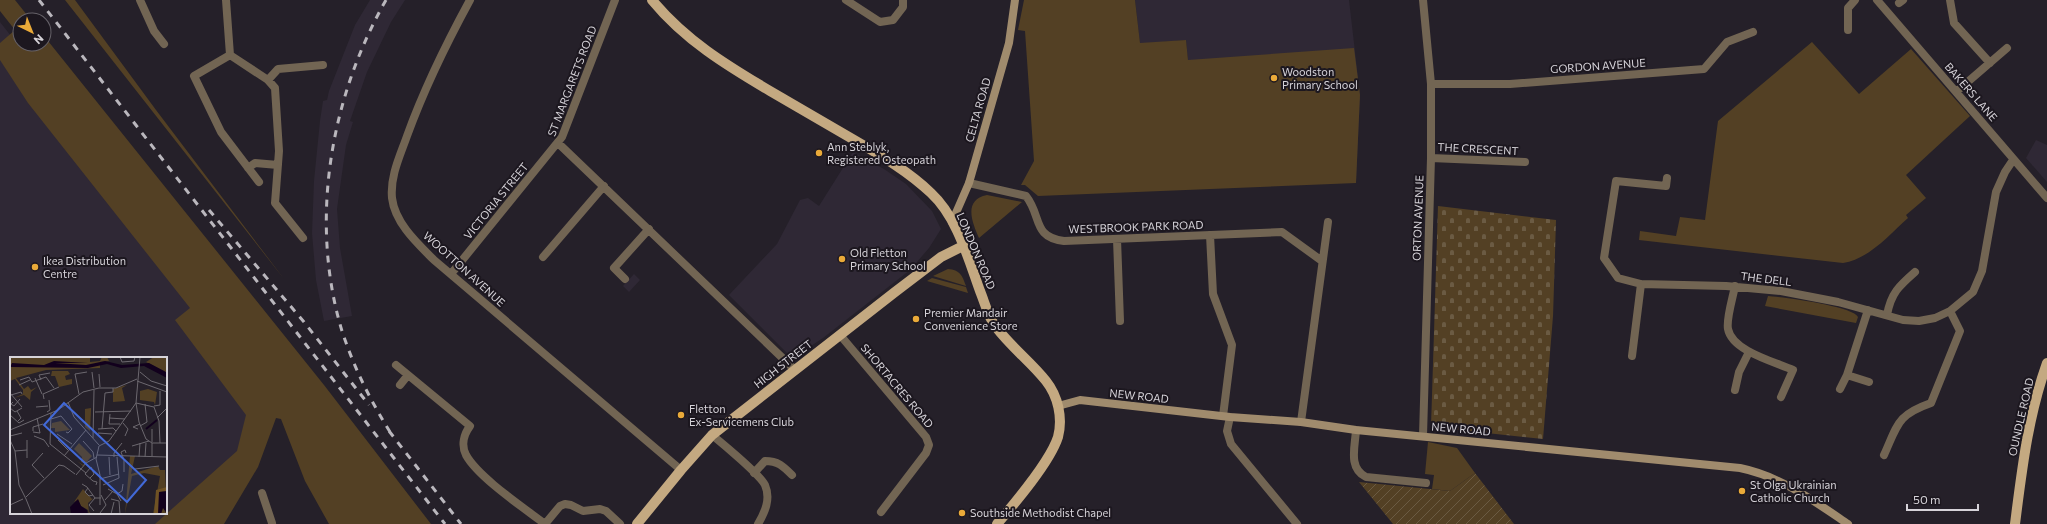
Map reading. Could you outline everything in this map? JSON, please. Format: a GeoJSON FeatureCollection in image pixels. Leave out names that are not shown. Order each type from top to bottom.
{"type":"FeatureCollection","features":[{"type":"Feature","properties":{"kind":"main road","name":"LONDON ROAD"},"geometry":{"type":"LineString","coordinates":[[652,0],[683,33],[717,59],[890,161],[923,186],[936,198],[952,222],[963,246],[990,316],[996,327],[1046,381],[1054,394],[1058,406],[1059,429],[1054,445],[1031,481],[998,524]]}},
{"type":"Feature","properties":{"kind":"main road","name":"HIGH STREET"},"geometry":{"type":"LineString","coordinates":[[637,524],[712,435],[942,258],[963,246]]}},
{"type":"Feature","properties":{"kind":"main road","name":"OUNDLE ROAD"},"geometry":{"type":"LineString","coordinates":[[2015,524],[2024,448],[2032,410],[2047,363]]}},
{"type":"Feature","properties":{"kind":"street"},"geometry":{"type":"LineString","coordinates":[[140,0],[154,31],[164,44]]}},
{"type":"Feature","properties":{"kind":"street"},"geometry":{"type":"LineString","coordinates":[[226,0],[230,55]]}},
{"type":"Feature","properties":{"kind":"street","name":"WOOTTON AVENUE"},"geometry":{"type":"LineString","coordinates":[[470,0],[448,40],[421,98],[393,178],[392,198],[397,215],[417,243],[451,274],[681,470]]}},
{"type":"Feature","properties":{"kind":"street","name":"ST MARGARETS ROAD"},"geometry":{"type":"LineString","coordinates":[[615,0],[562,137],[558,143],[795,370]]}},
{"type":"Feature","properties":{"kind":"street"},"geometry":{"type":"LineString","coordinates":[[846,0],[880,22],[893,20],[903,7],[903,0]]}},
{"type":"Feature","properties":{"kind":"street","name":"CELTA ROAD"},"geometry":{"type":"LineString","coordinates":[[952,222],[969,183],[1009,42],[1015,0]]}},
{"type":"Feature","properties":{"kind":"street","name":"ORTON AVENUE"},"geometry":{"type":"LineString","coordinates":[[1423,0],[1430,84],[1431,158],[1423,436]]}},
{"type":"Feature","properties":{"kind":"street"},"geometry":{"type":"LineString","coordinates":[[1848,30],[1848,8],[1855,0]]}},
{"type":"Feature","properties":{"kind":"street","name":"BAKERS LANE"},"geometry":{"type":"LineString","coordinates":[[1877,0],[2047,198]]}},
{"type":"Feature","properties":{"kind":"street"},"geometry":{"type":"LineString","coordinates":[[1950,0],[1954,23],[1990,64]]}},
{"type":"Feature","properties":{"kind":"street","name":"GORDON AVENUE"},"geometry":{"type":"LineString","coordinates":[[1430,84],[1510,84],[1704,69],[1727,42],[1753,32]]}},
{"type":"Feature","properties":{"kind":"street"},"geometry":{"type":"LineString","coordinates":[[1956,92],[2007,48]]}},
{"type":"Feature","properties":{"kind":"street"},"geometry":{"type":"LineString","coordinates":[[230,55],[268,80],[275,88],[279,151],[275,203],[303,238]]}},
{"type":"Feature","properties":{"kind":"street"},"geometry":{"type":"LineString","coordinates":[[230,55],[194,76],[221,132],[259,182]]}},
{"type":"Feature","properties":{"kind":"street"},"geometry":{"type":"LineString","coordinates":[[268,80],[278,69],[323,65]]}},
{"type":"Feature","properties":{"kind":"street","name":"VICTORIA STREET"},"geometry":{"type":"LineString","coordinates":[[451,274],[558,143]]}},
{"type":"Feature","properties":{"kind":"street","name":"THE CRESCENT"},"geometry":{"type":"LineString","coordinates":[[1431,158],[1525,162]]}},
{"type":"Feature","properties":{"kind":"street","name":"THE DELL"},"geometry":{"type":"LineString","coordinates":[[1667,178],[1666,186],[1616,180],[1604,258],[1618,278],[1641,284],[1735,286],[1782,291],[1868,310],[1903,320],[1919,321],[1935,318],[1950,311],[1972,292],[1982,271],[1996,192],[2005,172],[2013,160]]}},
{"type":"Feature","properties":{"kind":"street"},"geometry":{"type":"LineString","coordinates":[[248,168],[256,163],[278,165]]}},
{"type":"Feature","properties":{"kind":"street","name":"WESTBROOK PARK ROAD"},"geometry":{"type":"LineString","coordinates":[[969,183],[1026,196],[1030,202],[1040,228],[1046,236],[1052,239],[1064,241],[1282,232],[1322,261]]}},
{"type":"Feature","properties":{"kind":"street"},"geometry":{"type":"LineString","coordinates":[[543,257],[604,186]]}},
{"type":"Feature","properties":{"kind":"street"},"geometry":{"type":"LineString","coordinates":[[1300,422],[1328,222]]}},
{"type":"Feature","properties":{"kind":"street"},"geometry":{"type":"LineString","coordinates":[[625,279],[614,268],[649,229]]}},
{"type":"Feature","properties":{"kind":"street"},"geometry":{"type":"LineString","coordinates":[[1210,235],[1213,294],[1232,345],[1227,417],[1227,431],[1230,444],[1297,524]]}},
{"type":"Feature","properties":{"kind":"street"},"geometry":{"type":"LineString","coordinates":[[1117,239],[1120,321]]}},
{"type":"Feature","properties":{"kind":"street"},"geometry":{"type":"LineString","coordinates":[[1887,315],[1890,302],[1898,287],[1915,272]]}},
{"type":"Feature","properties":{"kind":"street"},"geometry":{"type":"LineString","coordinates":[[1632,356],[1641,284]]}},
{"type":"Feature","properties":{"kind":"street"},"geometry":{"type":"LineString","coordinates":[[1735,286],[1728,329],[1731,337],[1740,348],[1793,370],[1781,397]]}},
{"type":"Feature","properties":{"kind":"street"},"geometry":{"type":"LineString","coordinates":[[1840,389],[1847,375],[1868,310]]}},
{"type":"Feature","properties":{"kind":"street"},"geometry":{"type":"LineString","coordinates":[[1884,456],[1898,423],[1912,410],[1931,403],[1960,331],[1950,311]]}},
{"type":"Feature","properties":{"kind":"street","name":"SHORTACRES ROAD"},"geometry":{"type":"LineString","coordinates":[[840,335],[926,437],[928,446],[926,453],[881,512]]}},
{"type":"Feature","properties":{"kind":"street"},"geometry":{"type":"LineString","coordinates":[[1735,390],[1739,372],[1749,352]]}},
{"type":"Feature","properties":{"kind":"street"},"geometry":{"type":"LineString","coordinates":[[396,365],[470,426],[465,432],[464,440],[466,455],[491,482],[545,524],[560,506],[565,504],[571,505],[583,512],[600,509],[606,511],[620,524]]}},
{"type":"Feature","properties":{"kind":"street"},"geometry":{"type":"LineString","coordinates":[[400,385],[408,375]]}},
{"type":"Feature","properties":{"kind":"street"},"geometry":{"type":"LineString","coordinates":[[1847,375],[1869,382]]}},
{"type":"Feature","properties":{"kind":"street","name":"NEW ROAD"},"geometry":{"type":"LineString","coordinates":[[1058,406],[1080,400],[1227,417],[1300,422],[1356,430],[1740,468],[1758,472],[1791,488],[1848,524]]}},
{"type":"Feature","properties":{"kind":"street"},"geometry":{"type":"LineString","coordinates":[[1356,430],[1354,464],[1360,474],[1366,477],[1426,483]]}},
{"type":"Feature","properties":{"kind":"street"},"geometry":{"type":"LineString","coordinates":[[712,435],[764,485],[768,500],[764,514],[758,524]]}},
{"type":"Feature","properties":{"kind":"street"},"geometry":{"type":"LineString","coordinates":[[754,474],[765,461],[774,461],[780,464],[792,475]]}},
{"type":"Feature","properties":{"kind":"street"},"geometry":{"type":"LineString","coordinates":[[262,493],[272,524]]}},
{"type":"Feature","properties":{"kind":"shaded area"},"geometry":{"type":"Polygon","coordinates":[[[370,0],[405,0],[391,22],[367,72],[350,121],[353,122],[346,145],[337,209],[340,248],[352,316],[324,321],[316,280],[312,233],[314,181],[320,121],[323,101],[327,100],[329,91],[355,25],[370,0]]]}},
{"type":"Feature","properties":{"kind":"shaded area","name":"Woodston Primary School"},"geometry":{"type":"Polygon","coordinates":[[[1135,0],[1349,0],[1360,95],[1356,183],[1188,60],[1186,40],[1140,44],[1135,0]]]}},
{"type":"Feature","properties":{"kind":"shaded area"},"geometry":{"type":"Polygon","coordinates":[[[0,22],[12,37],[12,52],[23,52],[262,410],[214,524],[0,524],[0,22]]]}},
{"type":"Feature","properties":{"kind":"shaded area"},"geometry":{"type":"Polygon","coordinates":[[[2036,140],[2047,145],[2047,182],[2026,158],[2036,140]]]}},
{"type":"Feature","properties":{"kind":"shaded area","name":"Old Fletton Primary School"},"geometry":{"type":"Polygon","coordinates":[[[853,152],[884,169],[906,184],[932,211],[941,229],[929,248],[910,270],[823,338],[797,355],[787,353],[729,295],[777,244],[800,200],[808,198],[819,206],[853,152]]]}},
{"type":"Feature","properties":{"kind":"shaded area"},"geometry":{"type":"Polygon","coordinates":[[[634,274],[640,280],[629,292],[623,286],[634,274]]]}},
{"type":"Feature","properties":{"kind":"green space"},"geometry":{"type":"Polygon","coordinates":[[[0,0],[15,0],[25,12],[12,12],[12,26],[0,11],[0,0]]]}},
{"type":"Feature","properties":{"kind":"green space"},"geometry":{"type":"Polygon","coordinates":[[[65,0],[75,0],[284,279],[65,0]]]}},
{"type":"Feature","properties":{"kind":"green space"},"geometry":{"type":"Polygon","coordinates":[[[1024,0],[1135,0],[1140,43],[1186,40],[1188,60],[1354,48],[1360,95],[1356,183],[1038,196],[1025,185],[1021,185],[1034,161],[1025,31],[1018,30],[1024,0]]]}},
{"type":"Feature","properties":{"kind":"green space"},"geometry":{"type":"Polygon","coordinates":[[[12,33],[12,52],[52,52],[52,46],[324,385],[431,524],[329,524],[305,481],[281,419],[276,418],[258,467],[224,524],[155,524],[237,451],[246,415],[175,320],[190,308],[28,103],[0,60],[0,43],[12,33]]]}},
{"type":"Feature","properties":{"kind":"green space"},"geometry":{"type":"Polygon","coordinates":[[[1812,42],[1859,94],[1911,49],[1970,116],[1906,175],[1926,198],[1906,215],[1908,218],[1886,239],[1861,257],[1843,263],[1639,240],[1640,231],[1676,236],[1680,217],[1705,220],[1718,121],[1812,42]]]}},
{"type":"Feature","properties":{"kind":"green space"},"geometry":{"type":"Polygon","coordinates":[[[987,195],[1022,202],[979,238],[971,212],[975,202],[979,198],[987,195]]]}},
{"type":"Feature","properties":{"kind":"green space"},"geometry":{"type":"Polygon","coordinates":[[[1438,206],[1556,220],[1553,316],[1543,439],[1431,427],[1438,206]]]}},
{"type":"Feature","properties":{"kind":"green space"},"geometry":{"type":"Polygon","coordinates":[[[948,269],[958,272],[966,286],[933,276],[948,269]]]}},
{"type":"Feature","properties":{"kind":"green space"},"geometry":{"type":"Polygon","coordinates":[[[932,278],[966,287],[968,293],[927,281],[932,278]]]}},
{"type":"Feature","properties":{"kind":"green space"},"geometry":{"type":"Polygon","coordinates":[[[1768,296],[1801,300],[1844,309],[1858,317],[1856,323],[1765,306],[1768,296]]]}},
{"type":"Feature","properties":{"kind":"green space"},"geometry":{"type":"Polygon","coordinates":[[[1428,442],[1457,448],[1475,473],[1450,491],[1432,489],[1434,475],[1425,474],[1428,442]]]}},
{"type":"Feature","properties":{"kind":"green space"},"geometry":{"type":"Polygon","coordinates":[[[1475,473],[1514,524],[1393,524],[1359,482],[1450,491],[1475,473]]]}},
{"type":"Feature","properties":{"kind":"railway"},"geometry":{"type":"LineString","coordinates":[[39,0],[445,524]]}},
{"type":"Feature","properties":{"kind":"railway"},"geometry":{"type":"LineString","coordinates":[[386,0],[367,38],[351,78],[339,119],[331,161],[327,204],[327,247],[332,290],[342,331],[364,384],[392,435]]}},
{"type":"Feature","properties":{"kind":"railway"},"geometry":{"type":"LineString","coordinates":[[209,210],[304,322],[369,405]]}},
{"type":"Feature","properties":{"kind":"railway"},"geometry":{"type":"LineString","coordinates":[[389,431],[461,524]]}},
{"type":"Feature","properties":{"kind":"place","name":"Woodston Primary School"},"geometry":{"type":"Point","coordinates":[1274,78]}},
{"type":"Feature","properties":{"kind":"place","name":"Ann Steblyk, Registered Osteopath"},"geometry":{"type":"Point","coordinates":[819,153]}},
{"type":"Feature","properties":{"kind":"place","name":"Old Fletton Primary School"},"geometry":{"type":"Point","coordinates":[842,259]}},
{"type":"Feature","properties":{"kind":"place","name":"Ikea Distribution Centre"},"geometry":{"type":"Point","coordinates":[35,267]}},
{"type":"Feature","properties":{"kind":"place","name":"Premier Mandair Convenience Store"},"geometry":{"type":"Point","coordinates":[916,319]}},
{"type":"Feature","properties":{"kind":"place","name":"Fletton Ex-Servicemens Club"},"geometry":{"type":"Point","coordinates":[681,415]}},
{"type":"Feature","properties":{"kind":"place","name":"St Olga Ukrainian Catholic Church"},"geometry":{"type":"Point","coordinates":[1742,491]}},
{"type":"Feature","properties":{"kind":"place","name":"Southside Methodist Chapel"},"geometry":{"type":"Point","coordinates":[962,513]}}]}
